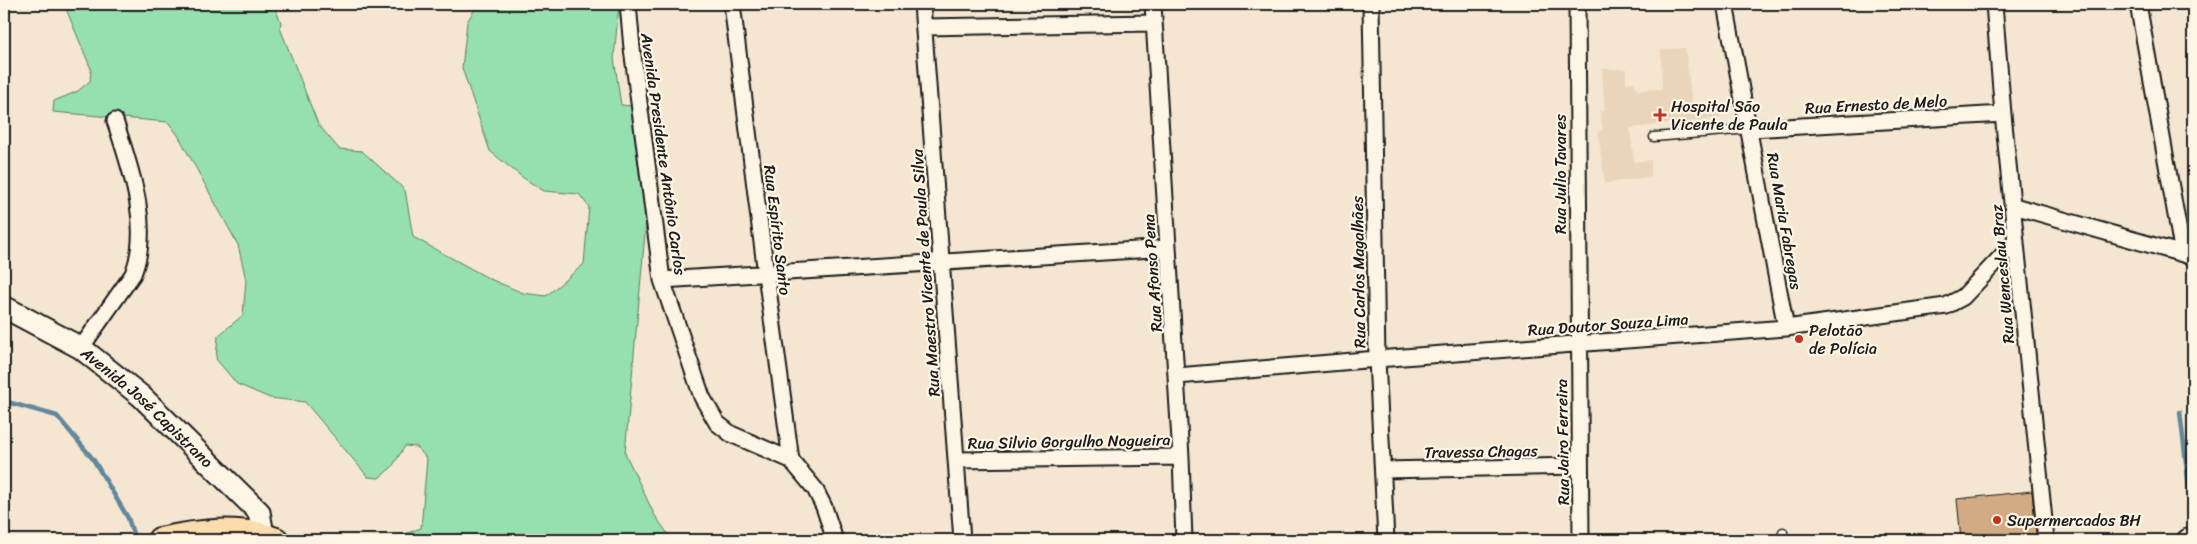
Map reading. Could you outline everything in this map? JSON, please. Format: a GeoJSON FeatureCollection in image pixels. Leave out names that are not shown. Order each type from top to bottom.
{"type":"FeatureCollection","features":[{"type":"Feature","properties":{"kind":"main road"},"geometry":{"type":"LineString","coordinates":[[160,540],[208,532],[269,538]]}},
{"type":"Feature","properties":{"kind":"street","name":"Avenida Presidente Antônio Carlos"},"geometry":{"type":"LineString","coordinates":[[628,4],[662,280],[702,397],[717,423],[730,434],[791,460],[815,489],[824,507],[835,540]]}},
{"type":"Feature","properties":{"kind":"street","name":"Rua Espírito Santo"},"geometry":{"type":"LineString","coordinates":[[732,4],[791,460]]}},
{"type":"Feature","properties":{"kind":"street","name":"Rua Maestro Vicente de Paula Silva"},"geometry":{"type":"LineString","coordinates":[[922,4],[962,540]]}},
{"type":"Feature","properties":{"kind":"street","name":"Rua Afonso Pena"},"geometry":{"type":"LineString","coordinates":[[1153,4],[1177,376],[1184,540]]}},
{"type":"Feature","properties":{"kind":"street","name":"Rua Carlos Magalhães"},"geometry":{"type":"LineString","coordinates":[[1371,4],[1377,359],[1386,540]]}},
{"type":"Feature","properties":{"kind":"street","name":"Rua Julio Tavares"},"geometry":{"type":"LineString","coordinates":[[1577,4],[1578,344]]}},
{"type":"Feature","properties":{"kind":"street","name":"Rua Maria Fabregas"},"geometry":{"type":"LineString","coordinates":[[1726,4],[1786,328]]}},
{"type":"Feature","properties":{"kind":"street","name":"Rua Wenceslau Braz"},"geometry":{"type":"LineString","coordinates":[[1994,4],[2003,114],[2014,206],[2046,540]]}},
{"type":"Feature","properties":{"kind":"street"},"geometry":{"type":"LineString","coordinates":[[2014,206],[2188,255],[2138,4]]}},
{"type":"Feature","properties":{"kind":"street"},"geometry":{"type":"LineString","coordinates":[[924,26],[1153,23]]}},
{"type":"Feature","properties":{"kind":"street","name":"Rua Ernesto de Melo"},"geometry":{"type":"LineString","coordinates":[[1750,129],[2003,114]]}},
{"type":"Feature","properties":{"kind":"street"},"geometry":{"type":"LineString","coordinates":[[81,348],[133,274],[138,262],[140,239],[139,214],[130,167],[115,120]]}},
{"type":"Feature","properties":{"kind":"street","name":"Rua Doutor Souza Lima"},"geometry":{"type":"LineString","coordinates":[[1177,376],[1786,328],[1953,304],[1963,297],[2016,241]]}},
{"type":"Feature","properties":{"kind":"street"},"geometry":{"type":"LineString","coordinates":[[662,280],[1168,248]]}},
{"type":"Feature","properties":{"kind":"street","name":"Avenida José Capistrano"},"geometry":{"type":"LineString","coordinates":[[4,307],[81,348],[141,396],[259,512],[269,538]]}},
{"type":"Feature","properties":{"kind":"street","name":"Rua Jairo Ferreira"},"geometry":{"type":"LineString","coordinates":[[1578,344],[1581,540]]}},
{"type":"Feature","properties":{"kind":"street","name":"Rua Silvio Gorgulho Nogueira"},"geometry":{"type":"LineString","coordinates":[[957,460],[1181,457]]}},
{"type":"Feature","properties":{"kind":"street","name":"Travessa Chagas"},"geometry":{"type":"LineString","coordinates":[[1383,470],[1580,466]]}},
{"type":"Feature","properties":{"kind":"street"},"geometry":{"type":"LineString","coordinates":[[2188,540],[2193,538]]}},
{"type":"Feature","properties":{"kind":"lane"},"geometry":{"type":"LineString","coordinates":[[1654,137],[1750,129]]}},
{"type":"Feature","properties":{"kind":"shaded area","name":"Hospital São Vicente de Paula"},"geometry":{"type":"Polygon","coordinates":[[[1685,48],[1692,105],[1718,102],[1721,118],[1630,128],[1634,162],[1651,160],[1651,177],[1605,183],[1598,132],[1603,130],[1600,112],[1605,111],[1602,69],[1626,69],[1626,83],[1634,82],[1637,90],[1662,89],[1661,50],[1685,48]]]}},
{"type":"Feature","properties":{"kind":"green space"},"geometry":{"type":"Polygon","coordinates":[[[64,4],[273,4],[281,22],[280,28],[318,124],[339,149],[362,151],[405,190],[413,237],[490,279],[523,293],[546,296],[584,264],[589,207],[579,194],[544,191],[522,177],[490,151],[462,68],[467,22],[478,4],[619,4],[614,58],[621,105],[633,106],[647,212],[625,453],[654,514],[672,540],[397,540],[397,537],[421,528],[427,459],[417,447],[405,446],[392,467],[379,478],[368,477],[305,402],[270,398],[237,384],[216,359],[218,336],[243,315],[246,280],[238,245],[178,135],[168,122],[53,112],[54,101],[78,91],[90,81],[91,69],[64,4]]]}},
{"type":"Feature","properties":{"kind":"building","name":"Supermercados BH"},"geometry":{"type":"Polygon","coordinates":[[[2032,491],[2037,540],[1961,540],[1957,499],[2032,491]]]}},
{"type":"Feature","properties":{"kind":"waterway"},"geometry":{"type":"LineString","coordinates":[[4,401],[57,416],[93,459],[128,518],[135,540]]}},
{"type":"Feature","properties":{"kind":"waterway"},"geometry":{"type":"LineString","coordinates":[[2180,412],[2193,521]]}},
{"type":"Feature","properties":{"kind":"place","name":"Hospital São Vicente de Paula"},"geometry":{"type":"Point","coordinates":[1660,115]}},
{"type":"Feature","properties":{"kind":"place","name":"Pelotão de Polícia"},"geometry":{"type":"Point","coordinates":[1799,339]}},
{"type":"Feature","properties":{"kind":"place","name":"Supermercados BH"},"geometry":{"type":"Point","coordinates":[1997,520]}}]}
